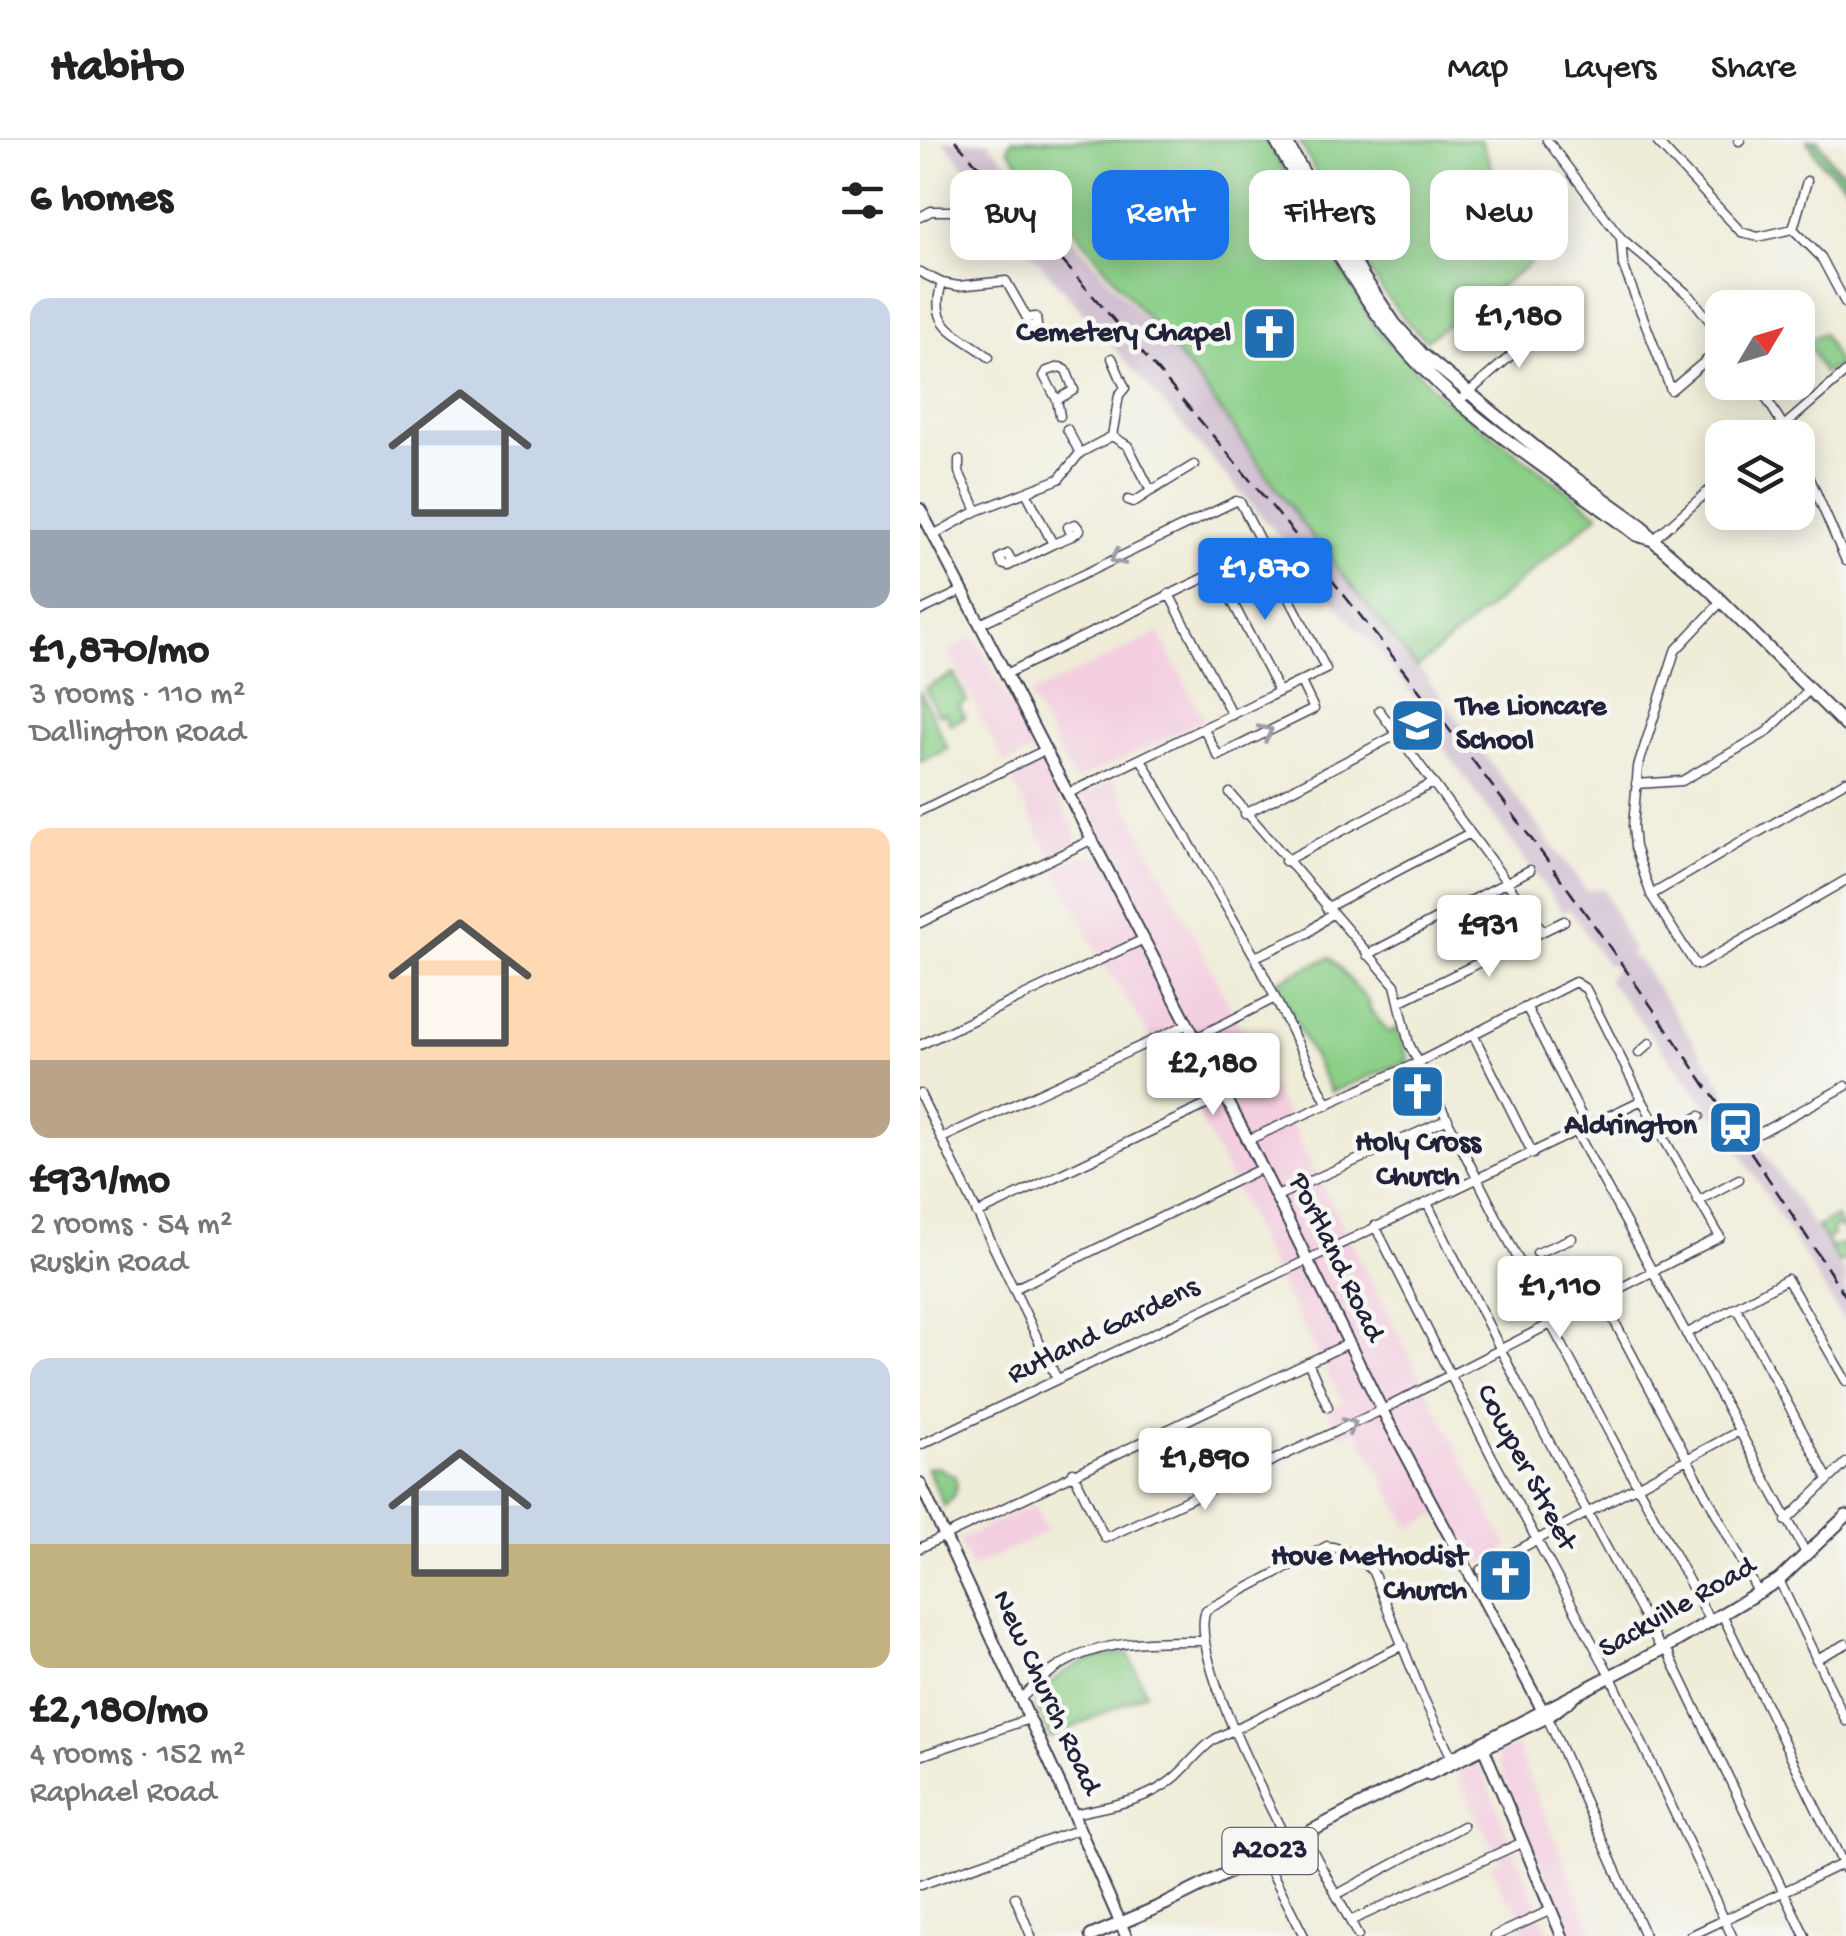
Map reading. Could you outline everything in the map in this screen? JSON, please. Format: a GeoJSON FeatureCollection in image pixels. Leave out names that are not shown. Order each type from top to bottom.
{"type":"FeatureCollection","features":[{"type":"Feature","properties":{"kind":"main road"},"geometry":{"type":"LineString","coordinates":[[1275,140],[1370,304],[1403,347],[1462,397],[1642,526],[1846,726]]}},
{"type":"Feature","properties":{"kind":"main road"},"geometry":{"type":"LineString","coordinates":[[1285,140],[1379,301],[1462,397]]}},
{"type":"Feature","properties":{"kind":"main road","name":"Sackville Road"},"geometry":{"type":"LineString","coordinates":[[1420,1776],[1440,1771],[1759,1594],[1807,1555],[1846,1516]]}},
{"type":"Feature","properties":{"kind":"main road","name":"Sackville Road"},"geometry":{"type":"LineString","coordinates":[[1123,1930],[1262,1854],[1420,1776],[1451,1756],[1482,1745]]}},
{"type":"Feature","properties":{"kind":"main road","name":"A2023"},"geometry":{"type":"LineString","coordinates":[[1091,1936],[1123,1930]]}},
{"type":"Feature","properties":{"kind":"street"},"geometry":{"type":"LineString","coordinates":[[1547,140],[1621,238],[1641,252],[1705,315]]}},
{"type":"Feature","properties":{"kind":"street"},"geometry":{"type":"LineString","coordinates":[[1658,143],[1740,232],[1758,236],[1793,229]]}},
{"type":"Feature","properties":{"kind":"street"},"geometry":{"type":"LineString","coordinates":[[1668,154],[1678,145]]}},
{"type":"Feature","properties":{"kind":"street"},"geometry":{"type":"LineString","coordinates":[[1793,229],[1806,181]]}},
{"type":"Feature","properties":{"kind":"street"},"geometry":{"type":"LineString","coordinates":[[920,216],[931,211],[950,211]]}},
{"type":"Feature","properties":{"kind":"street"},"geometry":{"type":"LineString","coordinates":[[1793,229],[1822,257],[1846,304]]}},
{"type":"Feature","properties":{"kind":"street"},"geometry":{"type":"LineString","coordinates":[[1621,238],[1623,265],[1671,390],[1705,361]]}},
{"type":"Feature","properties":{"kind":"street"},"geometry":{"type":"LineString","coordinates":[[1623,265],[1641,252]]}},
{"type":"Feature","properties":{"kind":"street"},"geometry":{"type":"LineString","coordinates":[[920,272],[958,286],[1006,282],[1027,318]]}},
{"type":"Feature","properties":{"kind":"street"},"geometry":{"type":"LineString","coordinates":[[942,283],[938,304],[947,328],[989,357]]}},
{"type":"Feature","properties":{"kind":"street"},"geometry":{"type":"LineString","coordinates":[[1462,397],[1555,317]]}},
{"type":"Feature","properties":{"kind":"street"},"geometry":{"type":"LineString","coordinates":[[1112,358],[1125,388],[1112,436]]}},
{"type":"Feature","properties":{"kind":"street"},"geometry":{"type":"LineString","coordinates":[[1057,400],[1074,390],[1066,370],[1060,367],[1045,373],[1060,416]]}},
{"type":"Feature","properties":{"kind":"street"},"geometry":{"type":"LineString","coordinates":[[1791,420],[1846,372]]}},
{"type":"Feature","properties":{"kind":"street"},"geometry":{"type":"LineString","coordinates":[[1067,429],[1080,453]]}},
{"type":"Feature","properties":{"kind":"street"},"geometry":{"type":"LineString","coordinates":[[933,534],[1066,474],[1080,453],[1112,436]]}},
{"type":"Feature","properties":{"kind":"street"},"geometry":{"type":"LineString","coordinates":[[1112,436],[1128,446],[1151,491]]}},
{"type":"Feature","properties":{"kind":"street"},"geometry":{"type":"LineString","coordinates":[[959,460],[959,472],[978,511]]}},
{"type":"Feature","properties":{"kind":"street"},"geometry":{"type":"LineString","coordinates":[[1128,500],[1134,502],[1194,465]]}},
{"type":"Feature","properties":{"kind":"street"},"geometry":{"type":"LineString","coordinates":[[1815,491],[1846,562]]}},
{"type":"Feature","properties":{"kind":"street"},"geometry":{"type":"LineString","coordinates":[[1026,494],[1053,544]]}},
{"type":"Feature","properties":{"kind":"street"},"geometry":{"type":"LineString","coordinates":[[1652,540],[1705,494]]}},
{"type":"Feature","properties":{"kind":"street"},"geometry":{"type":"LineString","coordinates":[[980,624],[1236,501],[1240,502],[1326,669],[1067,794]]}},
{"type":"Feature","properties":{"kind":"street","name":"Portland Road"},"geometry":{"type":"LineString","coordinates":[[921,514],[1196,1038],[1382,1410],[1544,1713]]}},
{"type":"Feature","properties":{"kind":"street"},"geometry":{"type":"LineString","coordinates":[[1012,562],[1072,536]]}},
{"type":"Feature","properties":{"kind":"street"},"geometry":{"type":"LineString","coordinates":[[1006,674],[1264,550]]}},
{"type":"Feature","properties":{"kind":"street"},"geometry":{"type":"LineString","coordinates":[[1217,572],[1280,692]]}},
{"type":"Feature","properties":{"kind":"street"},"geometry":{"type":"LineString","coordinates":[[920,611],[962,591]]}},
{"type":"Feature","properties":{"kind":"street"},"geometry":{"type":"LineString","coordinates":[[1169,594],[1232,715]]}},
{"type":"Feature","properties":{"kind":"street"},"geometry":{"type":"LineString","coordinates":[[1721,602],[1675,651],[1638,767],[1636,847],[1652,895],[1699,965],[1846,880]]}},
{"type":"Feature","properties":{"kind":"street"},"geometry":{"type":"LineString","coordinates":[[1204,729],[1218,756],[1314,709],[1300,682]]}},
{"type":"Feature","properties":{"kind":"street"},"geometry":{"type":"LineString","coordinates":[[1636,784],[1682,780],[1768,732],[1810,690]]}},
{"type":"Feature","properties":{"kind":"street"},"geometry":{"type":"LineString","coordinates":[[1378,710],[1543,931]]}},
{"type":"Feature","properties":{"kind":"street"},"geometry":{"type":"LineString","coordinates":[[1245,814],[1396,734]]}},
{"type":"Feature","properties":{"kind":"street"},"geometry":{"type":"LineString","coordinates":[[920,811],[1045,750]]}},
{"type":"Feature","properties":{"kind":"street"},"geometry":{"type":"LineString","coordinates":[[1141,760],[1255,957],[1328,1104]]}},
{"type":"Feature","properties":{"kind":"street"},"geometry":{"type":"LineString","coordinates":[[1652,895],[1846,781]]}},
{"type":"Feature","properties":{"kind":"street"},"geometry":{"type":"LineString","coordinates":[[1285,860],[1433,783]]}},
{"type":"Feature","properties":{"kind":"street"},"geometry":{"type":"LineString","coordinates":[[1230,793],[1395,985],[1404,1031],[1419,1062],[1551,1324],[1710,1622]]}},
{"type":"Feature","properties":{"kind":"street"},"geometry":{"type":"LineString","coordinates":[[1255,957],[1308,933],[1328,911],[1470,833]]}},
{"type":"Feature","properties":{"kind":"street"},"geometry":{"type":"LineString","coordinates":[[920,923],[1092,839]]}},
{"type":"Feature","properties":{"kind":"street"},"geometry":{"type":"LineString","coordinates":[[1366,955],[1530,870]]}},
{"type":"Feature","properties":{"kind":"street"},"geometry":{"type":"LineString","coordinates":[[1401,1002],[1564,921]]}},
{"type":"Feature","properties":{"kind":"street"},"geometry":{"type":"LineString","coordinates":[[920,1045],[1144,939]]}},
{"type":"Feature","properties":{"kind":"street"},"geometry":{"type":"LineString","coordinates":[[1074,1472],[1105,1538],[1382,1410],[1720,1237],[1642,1100],[1630,1058],[1581,984],[1575,982],[1474,1036],[1248,1140]]}},
{"type":"Feature","properties":{"kind":"street"},"geometry":{"type":"LineString","coordinates":[[1196,1038],[1275,998]]}},
{"type":"Feature","properties":{"kind":"street"},"geometry":{"type":"LineString","coordinates":[[1527,1008],[1586,1127]]}},
{"type":"Feature","properties":{"kind":"street"},"geometry":{"type":"LineString","coordinates":[[942,1138],[1188,1024]]}},
{"type":"Feature","properties":{"kind":"street"},"geometry":{"type":"LineString","coordinates":[[1474,1036],[1532,1154]]}},
{"type":"Feature","properties":{"kind":"street"},"geometry":{"type":"LineString","coordinates":[[1630,1058],[1650,1043]]}},
{"type":"Feature","properties":{"kind":"street"},"geometry":{"type":"LineString","coordinates":[[1760,1132],[1846,1086]]}},
{"type":"Feature","properties":{"kind":"street"},"geometry":{"type":"LineString","coordinates":[[977,1214],[1224,1096]]}},
{"type":"Feature","properties":{"kind":"street","name":"Rutland Gardens"},"geometry":{"type":"LineString","coordinates":[[920,1444],[1642,1100]]}},
{"type":"Feature","properties":{"kind":"street"},"geometry":{"type":"LineString","coordinates":[[921,1101],[1057,1379]]}},
{"type":"Feature","properties":{"kind":"street"},"geometry":{"type":"LineString","coordinates":[[1662,1136],[1700,1116]]}},
{"type":"Feature","properties":{"kind":"street"},"geometry":{"type":"LineString","coordinates":[[1277,1196],[1448,1120]]}},
{"type":"Feature","properties":{"kind":"street"},"geometry":{"type":"LineString","coordinates":[[1576,1133],[1807,1555]]}},
{"type":"Feature","properties":{"kind":"street"},"geometry":{"type":"LineString","coordinates":[[1014,1290],[1262,1168]]}},
{"type":"Feature","properties":{"kind":"street"},"geometry":{"type":"LineString","coordinates":[[1698,1201],[1739,1179]]}},
{"type":"Feature","properties":{"kind":"street"},"geometry":{"type":"LineString","coordinates":[[1427,1203],[1501,1350],[1663,1649],[1805,1936]]}},
{"type":"Feature","properties":{"kind":"street","name":"Cowper Street"},"geometry":{"type":"LineString","coordinates":[[1375,1226],[1450,1376],[1611,1677],[1732,1936]]}},
{"type":"Feature","properties":{"kind":"street"},"geometry":{"type":"LineString","coordinates":[[1519,1262],[1572,1238]]}},
{"type":"Feature","properties":{"kind":"street"},"geometry":{"type":"LineString","coordinates":[[1686,1334],[1787,1279],[1846,1382]]}},
{"type":"Feature","properties":{"kind":"street"},"geometry":{"type":"LineString","coordinates":[[1602,1298],[1759,1594]]}},
{"type":"Feature","properties":{"kind":"street"},"geometry":{"type":"LineString","coordinates":[[1736,1307],[1828,1479]]}},
{"type":"Feature","properties":{"kind":"street"},"geometry":{"type":"LineString","coordinates":[[920,1548],[1348,1343]]}},
{"type":"Feature","properties":{"kind":"street"},"geometry":{"type":"LineString","coordinates":[[1308,1362],[1328,1407]]}},
{"type":"Feature","properties":{"kind":"street"},"geometry":{"type":"LineString","coordinates":[[1481,1570],[1737,1432]]}},
{"type":"Feature","properties":{"kind":"street"},"geometry":{"type":"LineString","coordinates":[[1786,1521],[1846,1462]]}},
{"type":"Feature","properties":{"kind":"street","name":"New Church Road"},"geometry":{"type":"LineString","coordinates":[[920,1484],[1123,1930]]}},
{"type":"Feature","properties":{"kind":"street"},"geometry":{"type":"LineString","coordinates":[[1288,1843],[1232,1730],[1205,1642],[1203,1616],[1211,1605],[1327,1546],[1363,1560],[1372,1572],[1451,1756]]}},
{"type":"Feature","properties":{"kind":"street"},"geometry":{"type":"LineString","coordinates":[[1779,1580],[1846,1721]]}},
{"type":"Feature","properties":{"kind":"street"},"geometry":{"type":"LineString","coordinates":[[1690,1936],[1845,1865],[1722,1614]]}},
{"type":"Feature","properties":{"kind":"street"},"geometry":{"type":"LineString","coordinates":[[1020,1700],[1048,1673],[1092,1651],[1130,1644],[1205,1642]]}},
{"type":"Feature","properties":{"kind":"street"},"geometry":{"type":"LineString","coordinates":[[1073,1814],[1134,1800],[1155,1790],[1174,1779],[1205,1745],[1403,1644]]}},
{"type":"Feature","properties":{"kind":"street"},"geometry":{"type":"LineString","coordinates":[[1816,1659],[1846,1644]]}},
{"type":"Feature","properties":{"kind":"street"},"geometry":{"type":"LineString","coordinates":[[1544,1713],[1645,1936]]}},
{"type":"Feature","properties":{"kind":"street"},"geometry":{"type":"LineString","coordinates":[[920,1756],[1029,1718]]}},
{"type":"Feature","properties":{"kind":"street"},"geometry":{"type":"LineString","coordinates":[[1482,1745],[1562,1936]]}},
{"type":"Feature","properties":{"kind":"street"},"geometry":{"type":"LineString","coordinates":[[1336,1894],[1464,1826]]}},
{"type":"Feature","properties":{"kind":"street"},"geometry":{"type":"LineString","coordinates":[[920,1885],[1080,1829]]}},
{"type":"Feature","properties":{"kind":"street"},"geometry":{"type":"LineString","coordinates":[[1304,1834],[1358,1936]]}},
{"type":"Feature","properties":{"kind":"street"},"geometry":{"type":"LineString","coordinates":[[1350,1921],[1524,1842]]}},
{"type":"Feature","properties":{"kind":"street"},"geometry":{"type":"LineString","coordinates":[[1262,1854],[1304,1936]]}},
{"type":"Feature","properties":{"kind":"street"},"geometry":{"type":"LineString","coordinates":[[1015,1897],[1031,1936]]}},
{"type":"Feature","properties":{"kind":"street"},"geometry":{"type":"LineString","coordinates":[[1495,1936],[1551,1910]]}},
{"type":"Feature","properties":{"kind":"shaded area"},"geometry":{"type":"Polygon","coordinates":[[[943,140],[992,142],[990,148],[1013,170],[968,170],[943,140]]]}},
{"type":"Feature","properties":{"kind":"shaded area"},"geometry":{"type":"Polygon","coordinates":[[[1072,237],[1202,385],[1309,533],[1422,672],[1587,891],[1603,888],[1633,952],[1630,955],[1636,957],[1725,1088],[1724,1094],[1846,1274],[1846,1324],[1726,1130],[1607,979],[1616,968],[1612,964],[1607,966],[1570,909],[1563,912],[1429,728],[1433,724],[1371,641],[1037,260],[1072,260],[1072,237]]]}},
{"type":"Feature","properties":{"kind":"shaded area"},"geometry":{"type":"Polygon","coordinates":[[[1159,633],[1204,720],[1075,781],[1029,695],[1159,633]]]}},
{"type":"Feature","properties":{"kind":"shaded area"},"geometry":{"type":"Polygon","coordinates":[[[975,637],[1033,751],[1005,764],[948,651],[975,637]]]}},
{"type":"Feature","properties":{"kind":"shaded area","name":"The Lioncare School"},"geometry":{"type":"Polygon","coordinates":[[[1423,710],[1433,724],[1411,741],[1401,726],[1423,710]]]}},
{"type":"Feature","properties":{"kind":"shaded area"},"geometry":{"type":"Polygon","coordinates":[[[1040,764],[1078,837],[1078,842],[1050,856],[1012,778],[1040,764]]]}},
{"type":"Feature","properties":{"kind":"shaded area"},"geometry":{"type":"Polygon","coordinates":[[[1114,780],[1508,1548],[1478,1565],[1446,1510],[1410,1529],[1356,1429],[1340,1436],[1328,1411],[1344,1403],[1264,1254],[1189,1098],[1102,960],[1056,869],[1085,855],[1089,859],[1110,850],[1082,796],[1114,780]]]}},
{"type":"Feature","properties":{"kind":"shaded area"},"geometry":{"type":"Polygon","coordinates":[[[1034,1505],[1047,1532],[971,1568],[958,1540],[1034,1505]]]}},
{"type":"Feature","properties":{"kind":"shaded area"},"geometry":{"type":"Polygon","coordinates":[[[1516,1746],[1596,1936],[1571,1936],[1496,1754],[1516,1746]]]}},
{"type":"Feature","properties":{"kind":"shaded area"},"geometry":{"type":"Polygon","coordinates":[[[1474,1762],[1479,1764],[1550,1936],[1515,1934],[1525,1928],[1512,1898],[1506,1900],[1491,1864],[1500,1859],[1478,1821],[1457,1770],[1474,1762]]]}},
{"type":"Feature","properties":{"kind":"green space"},"geometry":{"type":"Polygon","coordinates":[[[1012,140],[1266,140],[1284,170],[1249,170],[1249,260],[1336,260],[1376,328],[1442,397],[1599,514],[1417,668],[1309,533],[1202,385],[1099,260],[1229,260],[1229,170],[1092,170],[1092,251],[1072,227],[1072,170],[1025,170],[1008,149],[1012,140]]]}},
{"type":"Feature","properties":{"kind":"green space"},"geometry":{"type":"Polygon","coordinates":[[[1299,140],[1481,140],[1493,170],[1430,170],[1430,260],[1528,260],[1530,264],[1426,340],[1388,299],[1363,260],[1410,260],[1410,170],[1315,170],[1299,140]]]}},
{"type":"Feature","properties":{"kind":"green space"},"geometry":{"type":"Polygon","coordinates":[[[1807,140],[1818,140],[1834,164],[1846,173],[1846,186],[1821,163],[1807,140]]]}},
{"type":"Feature","properties":{"kind":"green space"},"geometry":{"type":"Polygon","coordinates":[[[1823,333],[1839,365],[1823,373],[1815,357],[1815,337],[1823,333]]]}},
{"type":"Feature","properties":{"kind":"green space"},"geometry":{"type":"Polygon","coordinates":[[[954,674],[967,701],[959,705],[965,717],[950,724],[945,712],[938,715],[925,688],[954,674]]]}},
{"type":"Feature","properties":{"kind":"green space"},"geometry":{"type":"Polygon","coordinates":[[[920,691],[948,749],[920,762],[920,691]]]}},
{"type":"Feature","properties":{"kind":"green space"},"geometry":{"type":"Polygon","coordinates":[[[1330,957],[1389,1033],[1396,1028],[1409,1060],[1331,1092],[1275,982],[1330,957]]]}},
{"type":"Feature","properties":{"kind":"green space"},"geometry":{"type":"Polygon","coordinates":[[[1836,1217],[1843,1230],[1838,1226],[1831,1229],[1833,1235],[1826,1240],[1831,1248],[1842,1244],[1846,1260],[1839,1263],[1817,1227],[1836,1217]]]}},
{"type":"Feature","properties":{"kind":"green space"},"geometry":{"type":"Polygon","coordinates":[[[937,1467],[955,1476],[957,1486],[944,1506],[927,1468],[937,1467]]]}},
{"type":"Feature","properties":{"kind":"green space"},"geometry":{"type":"Polygon","coordinates":[[[1128,1653],[1146,1693],[1050,1738],[1035,1705],[1052,1682],[1087,1661],[1128,1653]]]}},
{"type":"Feature","properties":{"kind":"railway"},"geometry":{"type":"LineString","coordinates":[[955,140],[1209,431],[1451,732],[1654,1010],[1846,1297]]}},
{"type":"Feature","properties":{"kind":"place","name":"Cemetery Chapel"},"geometry":{"type":"Point","coordinates":[1270,334]}},
{"type":"Feature","properties":{"kind":"place","name":"The Lioncare School"},"geometry":{"type":"Point","coordinates":[1417,725]}},
{"type":"Feature","properties":{"kind":"place","name":"Holy Cross Church"},"geometry":{"type":"Point","coordinates":[1418,1092]}},
{"type":"Feature","properties":{"kind":"place","name":"Aldrington"},"geometry":{"type":"Point","coordinates":[1736,1127]}},
{"type":"Feature","properties":{"kind":"place","name":"Hove Methodist Church"},"geometry":{"type":"Point","coordinates":[1506,1575]}}]}
